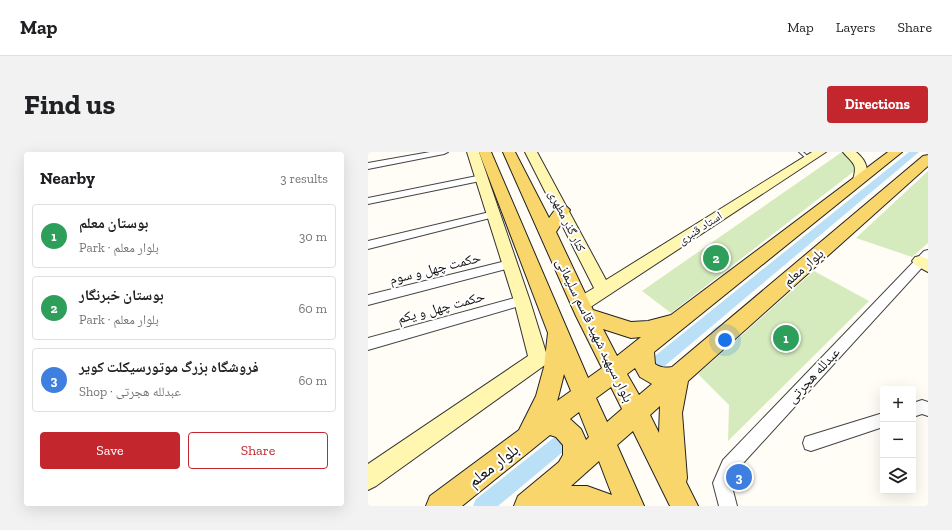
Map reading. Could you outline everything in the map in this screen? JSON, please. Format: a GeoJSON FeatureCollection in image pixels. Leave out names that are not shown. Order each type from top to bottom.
{"type":"FeatureCollection","features":[{"type":"Feature","properties":{"kind":"main road"},"geometry":{"type":"LineString","coordinates":[[485,152],[531,269],[557,328],[630,506]]}},
{"type":"Feature","properties":{"kind":"main road","name":"بلوار سپهبد شهید قاسم سلیمانی"},"geometry":{"type":"LineString","coordinates":[[509,152],[548,232],[583,310],[680,497]]}},
{"type":"Feature","properties":{"kind":"main road"},"geometry":{"type":"LineString","coordinates":[[583,310],[631,330],[648,329],[676,322],[896,152]]}},
{"type":"Feature","properties":{"kind":"main road","name":"بلوار معلم"},"geometry":{"type":"LineString","coordinates":[[528,506],[928,159]]}},
{"type":"Feature","properties":{"kind":"main road"},"geometry":{"type":"LineString","coordinates":[[548,232],[562,210]]}},
{"type":"Feature","properties":{"kind":"main road","name":"بلوار معلم"},"geometry":{"type":"LineString","coordinates":[[440,506],[676,322]]}},
{"type":"Feature","properties":{"kind":"main road"},"geometry":{"type":"LineString","coordinates":[[526,439],[547,398],[555,367],[557,328]]}},
{"type":"Feature","properties":{"kind":"main road"},"geometry":{"type":"LineString","coordinates":[[644,347],[644,364],[651,373],[668,378],[678,375],[670,413],[680,497]]}},
{"type":"Feature","properties":{"kind":"main road"},"geometry":{"type":"LineString","coordinates":[[547,423],[561,426],[567,430],[574,441],[575,456],[568,470]]}},
{"type":"Feature","properties":{"kind":"main road"},"geometry":{"type":"LineString","coordinates":[[528,506],[570,498],[595,504]]}},
{"type":"Feature","properties":{"kind":"street"},"geometry":{"type":"LineString","coordinates":[[368,166],[444,152]]}},
{"type":"Feature","properties":{"kind":"street"},"geometry":{"type":"LineString","coordinates":[[368,478],[538,359],[512,270],[473,152]]}},
{"type":"Feature","properties":{"kind":"street","name":"کنار گذر مطهری"},"geometry":{"type":"LineString","coordinates":[[531,152],[603,290]]}},
{"type":"Feature","properties":{"kind":"street"},"geometry":{"type":"LineString","coordinates":[[849,152],[861,165],[862,170],[859,180]]}},
{"type":"Feature","properties":{"kind":"street","name":"استاد قنبری"},"geometry":{"type":"LineString","coordinates":[[583,310],[603,290],[810,154]]}},
{"type":"Feature","properties":{"kind":"street"},"geometry":{"type":"LineString","coordinates":[[368,201],[482,178]]}},
{"type":"Feature","properties":{"kind":"street"},"geometry":{"type":"LineString","coordinates":[[368,245],[494,214]]}},
{"type":"Feature","properties":{"kind":"street","name":"عبدلله هجرتی"},"geometry":{"type":"LineString","coordinates":[[728,506],[722,483],[729,466],[925,261]]}},
{"type":"Feature","properties":{"kind":"street"},"geometry":{"type":"LineString","coordinates":[[512,270],[531,269]]}},
{"type":"Feature","properties":{"kind":"street","name":"حکمت چهل و سوم"},"geometry":{"type":"LineString","coordinates":[[368,300],[512,270]]}},
{"type":"Feature","properties":{"kind":"street","name":"حکمت چهل و یکم"},"geometry":{"type":"LineString","coordinates":[[368,344],[522,302]]}},
{"type":"Feature","properties":{"kind":"street"},"geometry":{"type":"LineString","coordinates":[[916,409],[922,407],[928,409]]}},
{"type":"Feature","properties":{"kind":"street"},"geometry":{"type":"LineString","coordinates":[[811,443],[880,421]]}},
{"type":"Feature","properties":{"kind":"green space"},"geometry":{"type":"Polygon","coordinates":[[[842,152],[850,152],[857,169],[671,313],[642,291],[842,152]]]}},
{"type":"Feature","properties":{"kind":"green space"},"geometry":{"type":"Polygon","coordinates":[[[928,171],[928,243],[912,257],[856,238],[928,171]]]}},
{"type":"Feature","properties":{"kind":"green space"},"geometry":{"type":"Polygon","coordinates":[[[814,271],[869,301],[728,441],[729,405],[698,374],[814,271]]]}},
{"type":"Feature","properties":{"kind":"waterway"},"geometry":{"type":"LineString","coordinates":[[656,364],[915,152]]}},
{"type":"Feature","properties":{"kind":"waterway"},"geometry":{"type":"LineString","coordinates":[[483,506],[558,445]]}},
{"type":"Feature","properties":{"kind":"place","name":"بوستان خبرنگار"},"geometry":{"type":"Point","coordinates":[716,258]}},
{"type":"Feature","properties":{"kind":"place","name":"بوستان معلم"},"geometry":{"type":"Point","coordinates":[786,338]}},
{"type":"Feature","properties":{"kind":"place","name":"فروشگاه بزرگ موتورسیکلت کویر"},"geometry":{"type":"Point","coordinates":[739,477]}}]}
